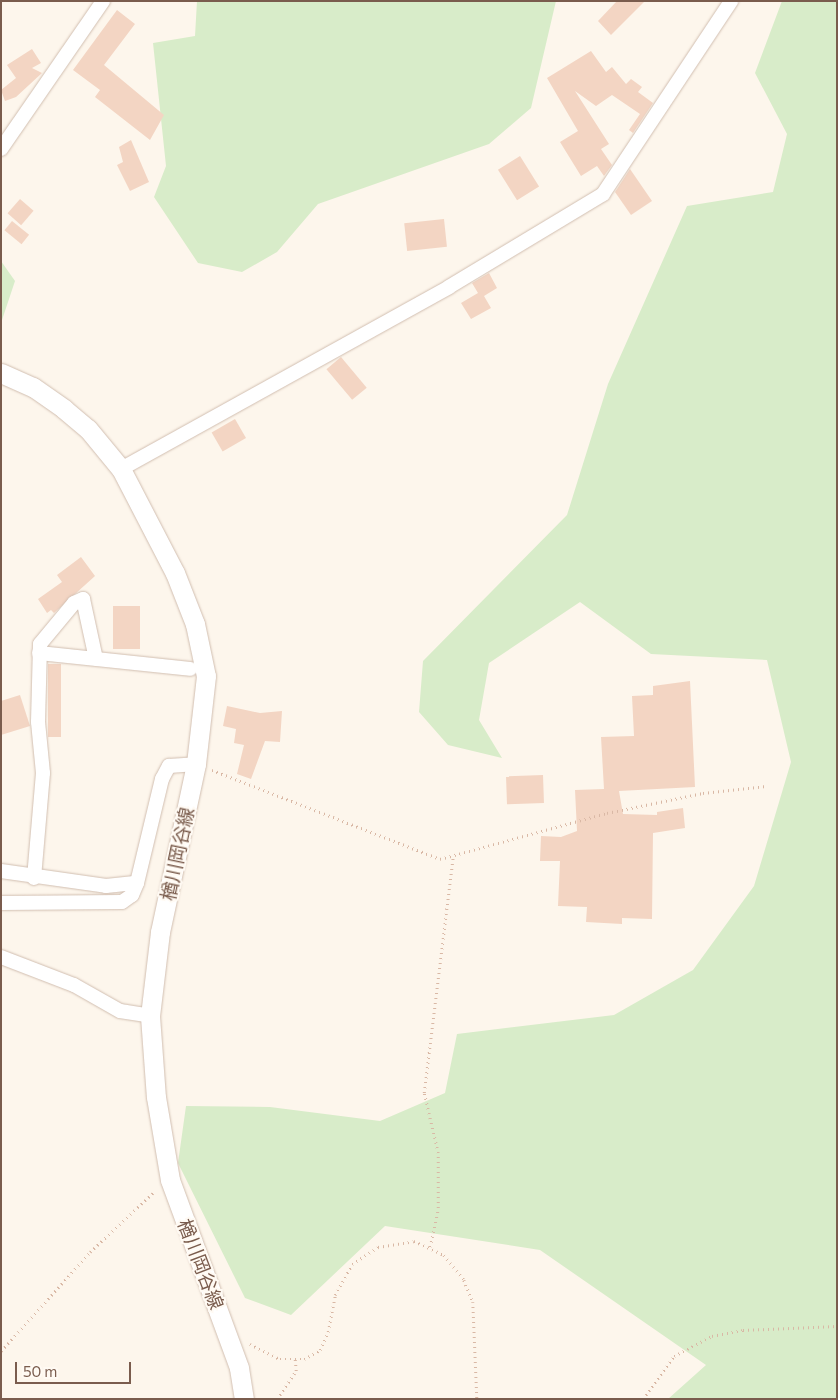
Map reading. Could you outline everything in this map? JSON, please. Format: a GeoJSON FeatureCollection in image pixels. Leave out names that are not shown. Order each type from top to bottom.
{"type":"FeatureCollection","features":[{"type":"Feature","properties":{"kind":"main road","name":"楢川岡谷線"},"geometry":{"type":"LineString","coordinates":[[1,373],[33,386],[64,409],[88,429],[121,469],[175,573],[195,624],[206,676],[196,764],[160,932],[150,1016],[156,1097],[170,1180],[236,1358],[244,1399]]}},
{"type":"Feature","properties":{"kind":"street"},"geometry":{"type":"LineString","coordinates":[[1,149],[103,1]]}},
{"type":"Feature","properties":{"kind":"street"},"geometry":{"type":"LineString","coordinates":[[121,469],[457,282],[602,194],[731,1]]}},
{"type":"Feature","properties":{"kind":"street"},"geometry":{"type":"LineString","coordinates":[[34,878],[43,773],[38,722],[39,652],[45,635],[83,599],[96,659]]}},
{"type":"Feature","properties":{"kind":"street"},"geometry":{"type":"LineString","coordinates":[[39,652],[190,669]]}},
{"type":"Feature","properties":{"kind":"street"},"geometry":{"type":"LineString","coordinates":[[1,903],[122,902],[132,895],[137,883],[162,779],[169,766],[196,764]]}},
{"type":"Feature","properties":{"kind":"street"},"geometry":{"type":"LineString","coordinates":[[1,871],[34,878],[106,886],[137,883]]}},
{"type":"Feature","properties":{"kind":"street"},"geometry":{"type":"LineString","coordinates":[[1,957],[74,985],[120,1011],[150,1016]]}},
{"type":"Feature","properties":{"kind":"path"},"geometry":{"type":"LineString","coordinates":[[196,764],[425,857],[453,857],[608,813],[703,793],[766,786]]}},
{"type":"Feature","properties":{"kind":"path"},"geometry":{"type":"LineString","coordinates":[[430,1247],[438,1208],[438,1152],[424,1093],[453,857]]}},
{"type":"Feature","properties":{"kind":"path"},"geometry":{"type":"LineString","coordinates":[[1,1351],[90,1252],[170,1180]]}},
{"type":"Feature","properties":{"kind":"path"},"geometry":{"type":"LineString","coordinates":[[250,1344],[280,1360],[295,1359],[320,1350],[328,1332],[335,1295],[352,1264],[387,1244],[414,1241],[430,1247],[454,1267],[473,1302],[477,1399]]}},
{"type":"Feature","properties":{"kind":"path"},"geometry":{"type":"LineString","coordinates":[[643,1399],[674,1356],[712,1336],[743,1330],[837,1326]]}},
{"type":"Feature","properties":{"kind":"path"},"geometry":{"type":"LineString","coordinates":[[277,1399],[296,1371],[295,1359]]}},
{"type":"Feature","properties":{"kind":"green space"},"geometry":{"type":"Polygon","coordinates":[[[197,1],[556,1],[531,108],[489,144],[318,204],[277,252],[242,272],[198,263],[154,197],[166,166],[153,43],[195,36],[197,1]]]}},
{"type":"Feature","properties":{"kind":"green space"},"geometry":{"type":"Polygon","coordinates":[[[782,1],[837,1],[837,1399],[668,1399],[706,1365],[540,1250],[385,1226],[291,1315],[245,1298],[178,1163],[186,1106],[270,1107],[380,1121],[445,1093],[457,1034],[614,1015],[693,970],[754,886],[791,762],[767,660],[651,654],[580,602],[489,663],[479,720],[502,758],[448,745],[419,712],[423,661],[567,515],[608,384],[687,206],[773,192],[787,134],[755,73],[782,1]]]}},
{"type":"Feature","properties":{"kind":"green space"},"geometry":{"type":"Polygon","coordinates":[[[1,261],[15,281],[1,323],[1,261]]]}},
{"type":"Feature","properties":{"kind":"building"},"geometry":{"type":"Polygon","coordinates":[[[617,1],[645,1],[611,35],[598,21],[617,1]]]}},
{"type":"Feature","properties":{"kind":"building"},"geometry":{"type":"Polygon","coordinates":[[[117,10],[135,24],[104,65],[164,115],[150,140],[95,97],[100,90],[73,70],[117,10]]]}},
{"type":"Feature","properties":{"kind":"building"},"geometry":{"type":"Polygon","coordinates":[[[32,49],[41,63],[32,68],[42,73],[16,97],[5,101],[1,90],[16,78],[7,65],[32,49]]]}},
{"type":"Feature","properties":{"kind":"building"},"geometry":{"type":"Polygon","coordinates":[[[591,51],[606,72],[612,67],[626,84],[631,79],[642,87],[638,92],[653,103],[633,133],[629,130],[640,114],[612,95],[596,106],[575,91],[609,144],[601,149],[612,165],[604,176],[597,166],[581,176],[560,142],[578,131],[547,78],[591,51]]]}},
{"type":"Feature","properties":{"kind":"building"},"geometry":{"type":"Polygon","coordinates":[[[131,140],[149,182],[130,191],[117,165],[123,162],[119,147],[131,140]]]}},
{"type":"Feature","properties":{"kind":"building"},"geometry":{"type":"Polygon","coordinates":[[[520,156],[539,187],[517,200],[498,170],[520,156]]]}},
{"type":"Feature","properties":{"kind":"building"},"geometry":{"type":"Polygon","coordinates":[[[630,169],[652,201],[631,215],[615,192],[630,169]]]}},
{"type":"Feature","properties":{"kind":"building"},"geometry":{"type":"Polygon","coordinates":[[[20,199],[34,211],[21,225],[8,213],[20,199]]]}},
{"type":"Feature","properties":{"kind":"building"},"geometry":{"type":"Polygon","coordinates":[[[444,219],[447,247],[407,251],[404,223],[444,219]]]}},
{"type":"Feature","properties":{"kind":"building"},"geometry":{"type":"Polygon","coordinates":[[[12,221],[29,235],[22,244],[4,230],[12,221]]]}},
{"type":"Feature","properties":{"kind":"building"},"geometry":{"type":"Polygon","coordinates":[[[489,273],[497,288],[484,296],[491,308],[471,319],[461,303],[478,293],[472,283],[489,273]]]}},
{"type":"Feature","properties":{"kind":"building"},"geometry":{"type":"Polygon","coordinates":[[[341,357],[367,388],[352,400],[326,369],[341,357]]]}},
{"type":"Feature","properties":{"kind":"building"},"geometry":{"type":"Polygon","coordinates":[[[235,419],[246,438],[223,452],[212,432],[235,419]]]}},
{"type":"Feature","properties":{"kind":"building"},"geometry":{"type":"Polygon","coordinates":[[[81,557],[95,576],[54,613],[51,610],[47,613],[38,599],[62,582],[57,575],[81,557]]]}},
{"type":"Feature","properties":{"kind":"building"},"geometry":{"type":"Polygon","coordinates":[[[113,606],[140,606],[140,649],[113,649],[113,606]]]}},
{"type":"Feature","properties":{"kind":"building"},"geometry":{"type":"Polygon","coordinates":[[[48,664],[61,664],[61,737],[48,737],[48,664]]]}},
{"type":"Feature","properties":{"kind":"building"},"geometry":{"type":"Polygon","coordinates":[[[690,681],[695,787],[619,791],[623,814],[657,815],[657,812],[683,808],[685,828],[653,833],[652,919],[622,918],[622,924],[586,922],[587,907],[558,906],[560,861],[540,861],[541,836],[561,837],[577,831],[575,790],[604,789],[601,737],[634,736],[632,696],[653,695],[653,686],[690,681]]]}},
{"type":"Feature","properties":{"kind":"building"},"geometry":{"type":"Polygon","coordinates":[[[20,695],[30,726],[1,735],[1,701],[20,695]]]}},
{"type":"Feature","properties":{"kind":"building"},"geometry":{"type":"Polygon","coordinates":[[[227,706],[260,713],[282,711],[280,742],[265,741],[251,779],[237,774],[244,745],[234,743],[236,729],[223,726],[227,706]]]}},
{"type":"Feature","properties":{"kind":"building"},"geometry":{"type":"Polygon","coordinates":[[[543,775],[544,803],[507,804],[506,776],[543,775]]]}}]}
